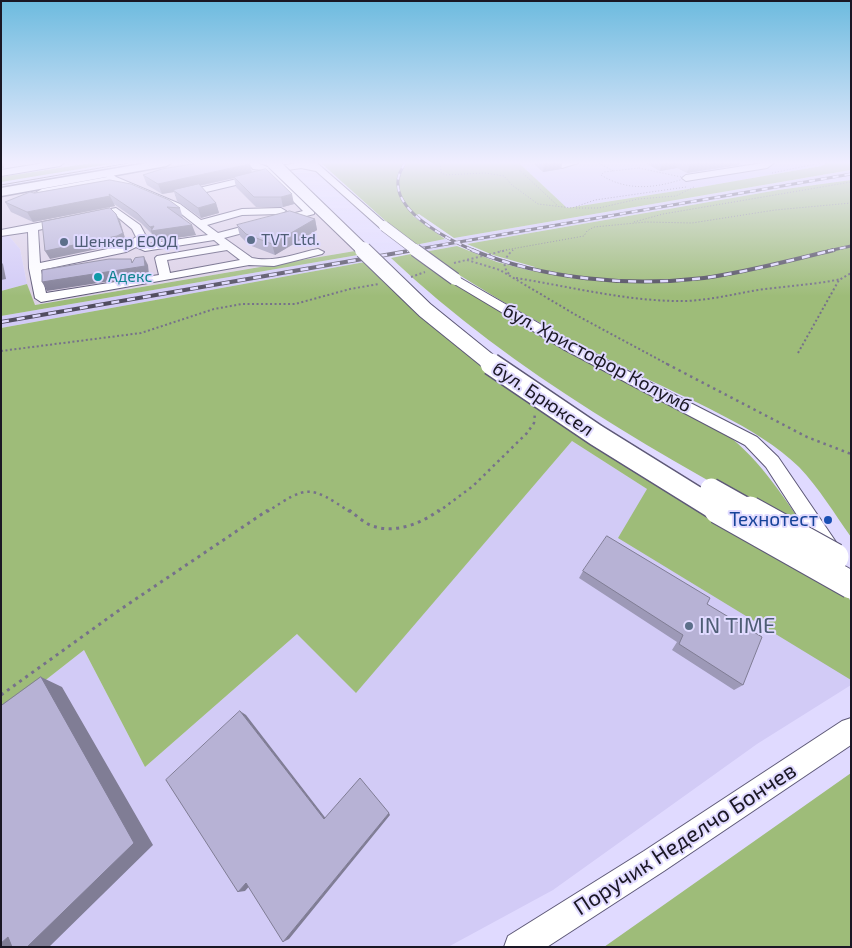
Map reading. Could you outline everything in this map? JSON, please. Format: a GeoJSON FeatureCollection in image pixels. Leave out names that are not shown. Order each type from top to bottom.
{"type":"FeatureCollection","features":[{"type":"Feature","properties":{"kind":"main road","name":"бул. Брюксел"},"geometry":{"type":"LineString","coordinates":[[319,207],[459,325],[568,403],[724,497],[851,565]]}},
{"type":"Feature","properties":{"kind":"main road","name":"бул. Брюксел"},"geometry":{"type":"LineString","coordinates":[[319,207],[383,273],[447,330],[501,372],[615,448],[715,510],[851,585]]}},
{"type":"Feature","properties":{"kind":"street"},"geometry":{"type":"LineString","coordinates":[[178,207],[214,237],[243,258],[255,264],[318,252]]}},
{"type":"Feature","properties":{"kind":"street"},"geometry":{"type":"LineString","coordinates":[[198,224],[239,209],[276,212],[298,207]]}},
{"type":"Feature","properties":{"kind":"street"},"geometry":{"type":"LineString","coordinates":[[135,242],[145,248],[214,237],[310,212],[305,207]]}},
{"type":"Feature","properties":{"kind":"street","name":"бул. Христофор Колумб"},"geometry":{"type":"LineString","coordinates":[[362,207],[412,248],[456,279],[568,346],[751,441],[772,462],[851,581]]}},
{"type":"Feature","properties":{"kind":"street"},"geometry":{"type":"LineString","coordinates":[[4,236],[116,211],[136,227],[142,238],[126,249],[35,268]]}},
{"type":"Feature","properties":{"kind":"street"},"geometry":{"type":"LineString","coordinates":[[33,231],[35,268],[41,298],[228,247]]}},
{"type":"Feature","properties":{"kind":"street"},"geometry":{"type":"LineString","coordinates":[[99,254],[108,262],[118,263]]}},
{"type":"Feature","properties":{"kind":"street"},"geometry":{"type":"LineString","coordinates":[[161,265],[242,264],[243,258]]}},
{"type":"Feature","properties":{"kind":"street","name":"Поручик Неделчо Бончев"},"geometry":{"type":"LineString","coordinates":[[519,947],[654,861],[851,730]]}},
{"type":"Feature","properties":{"kind":"path"},"geometry":{"type":"LineString","coordinates":[[576,208],[584,210],[602,207]]}},
{"type":"Feature","properties":{"kind":"path"},"geometry":{"type":"LineString","coordinates":[[631,224],[664,214],[704,207]]}},
{"type":"Feature","properties":{"kind":"path"},"geometry":{"type":"LineString","coordinates":[[514,249],[508,254],[503,264],[506,271],[512,277],[642,299],[685,301],[716,299],[758,290],[817,284],[841,278],[851,273]]}},
{"type":"Feature","properties":{"kind":"path"},"geometry":{"type":"LineString","coordinates":[[465,259],[478,262],[512,277],[576,315],[737,401],[807,437],[851,454]]}},
{"type":"Feature","properties":{"kind":"path"},"geometry":{"type":"LineString","coordinates":[[798,353],[841,278]]}},
{"type":"Feature","properties":{"kind":"path"},"geometry":{"type":"LineString","coordinates":[[1,695],[118,611],[294,494],[307,491],[316,492],[374,527],[392,530],[429,518],[472,486],[527,433],[534,422],[535,414],[529,406]]}},
{"type":"Feature","properties":{"kind":"shaded area"},"geometry":{"type":"Polygon","coordinates":[[[1,207],[311,207],[355,251],[34,305],[27,284],[20,249],[1,227],[1,207]]]}},
{"type":"Feature","properties":{"kind":"shaded area"},"geometry":{"type":"Polygon","coordinates":[[[634,207],[679,207],[467,244],[454,238],[634,207]]]}},
{"type":"Feature","properties":{"kind":"shaded area"},"geometry":{"type":"Polygon","coordinates":[[[1,227],[20,249],[27,284],[1,291],[1,227]]]}},
{"type":"Feature","properties":{"kind":"shaded area"},"geometry":{"type":"Polygon","coordinates":[[[445,239],[457,246],[424,252],[415,245],[445,239]]]}},
{"type":"Feature","properties":{"kind":"shaded area"},"geometry":{"type":"Polygon","coordinates":[[[358,255],[365,262],[1,328],[1,316],[358,255]]]}},
{"type":"Feature","properties":{"kind":"shaded area"},"geometry":{"type":"Polygon","coordinates":[[[572,441],[647,489],[851,636],[851,685],[757,744],[553,890],[448,947],[1,947],[1,715],[84,650],[145,767],[297,634],[356,692],[572,441]]]}},
{"type":"Feature","properties":{"kind":"green space"},"geometry":{"type":"Polygon","coordinates":[[[370,207],[634,207],[454,238],[419,214],[413,216],[445,239],[415,245],[370,207]]]}},
{"type":"Feature","properties":{"kind":"green space"},"geometry":{"type":"Polygon","coordinates":[[[679,207],[851,207],[851,537],[820,492],[799,467],[763,439],[721,414],[635,373],[554,331],[501,301],[424,252],[457,246],[497,262],[532,271],[535,267],[493,255],[467,244],[679,207]]]}},
{"type":"Feature","properties":{"kind":"green space"},"geometry":{"type":"Polygon","coordinates":[[[355,251],[358,255],[1,316],[1,291],[27,284],[35,305],[355,251]]]}},
{"type":"Feature","properties":{"kind":"green space"},"geometry":{"type":"Polygon","coordinates":[[[411,254],[526,326],[725,433],[751,456],[762,469],[812,538],[646,445],[540,377],[488,340],[391,258],[411,254]]]}},
{"type":"Feature","properties":{"kind":"green space"},"geometry":{"type":"Polygon","coordinates":[[[365,262],[395,290],[847,595],[851,602],[851,680],[618,538],[647,489],[572,441],[356,693],[297,634],[145,767],[84,650],[1,715],[1,328],[365,262]]]}},
{"type":"Feature","properties":{"kind":"green space"},"geometry":{"type":"Polygon","coordinates":[[[851,773],[851,947],[604,947],[851,773]]]}},
{"type":"Feature","properties":{"kind":"building"},"geometry":{"type":"Polygon","coordinates":[[[17,207],[52,207],[27,212],[17,207]]]}},
{"type":"Feature","properties":{"kind":"building"},"geometry":{"type":"Polygon","coordinates":[[[129,207],[167,207],[192,225],[151,231],[154,226],[150,227],[137,213],[129,207]]]}},
{"type":"Feature","properties":{"kind":"building"},"geometry":{"type":"Polygon","coordinates":[[[110,208],[116,214],[123,233],[117,236],[45,251],[42,222],[110,208]]]}},
{"type":"Feature","properties":{"kind":"building"},"geometry":{"type":"Polygon","coordinates":[[[290,211],[315,219],[272,244],[246,234],[237,225],[290,211]]]}},
{"type":"Feature","properties":{"kind":"building"},"geometry":{"type":"Polygon","coordinates":[[[144,257],[145,266],[42,282],[42,270],[109,259],[131,259],[132,263],[135,258],[144,257]]]}},
{"type":"Feature","properties":{"kind":"building","name":"IN TIME"},"geometry":{"type":"Polygon","coordinates":[[[607,536],[710,598],[707,604],[762,637],[743,685],[679,644],[683,635],[583,571],[607,536]]]}},
{"type":"Feature","properties":{"kind":"building"},"geometry":{"type":"Polygon","coordinates":[[[41,677],[134,843],[27,947],[12,947],[8,937],[1,943],[1,706],[41,677]]]}},
{"type":"Feature","properties":{"kind":"building"},"geometry":{"type":"Polygon","coordinates":[[[240,711],[324,819],[360,778],[389,813],[283,942],[246,883],[238,892],[166,780],[240,711]]]}},
{"type":"Feature","properties":{"kind":"railway"},"geometry":{"type":"LineString","coordinates":[[407,207],[428,226],[456,242]]}},
{"type":"Feature","properties":{"kind":"railway"},"geometry":{"type":"LineString","coordinates":[[456,242],[659,207]]}},
{"type":"Feature","properties":{"kind":"railway"},"geometry":{"type":"LineString","coordinates":[[407,251],[456,242]]}},
{"type":"Feature","properties":{"kind":"railway"},"geometry":{"type":"LineString","coordinates":[[456,242],[475,251]]}},
{"type":"Feature","properties":{"kind":"railway"},"geometry":{"type":"LineString","coordinates":[[828,251],[851,246]]}},
{"type":"Feature","properties":{"kind":"railway"},"geometry":{"type":"LineString","coordinates":[[1,322],[414,250]]}},
{"type":"Feature","properties":{"kind":"railway"},"geometry":{"type":"LineString","coordinates":[[472,250],[499,260],[557,274],[616,281],[646,282],[704,278],[769,266],[834,250]]}},
{"type":"Feature","properties":{"kind":"place","name":"TVT Ltd."},"geometry":{"type":"Point","coordinates":[251,240]}},
{"type":"Feature","properties":{"kind":"place","name":"Шенкер ЕООД"},"geometry":{"type":"Point","coordinates":[64,242]}},
{"type":"Feature","properties":{"kind":"place","name":"Адекс"},"geometry":{"type":"Point","coordinates":[98,277]}},
{"type":"Feature","properties":{"kind":"place","name":"Технотест"},"geometry":{"type":"Point","coordinates":[828,520]}},
{"type":"Feature","properties":{"kind":"place","name":"IN TIME"},"geometry":{"type":"Point","coordinates":[689,626]}}]}
